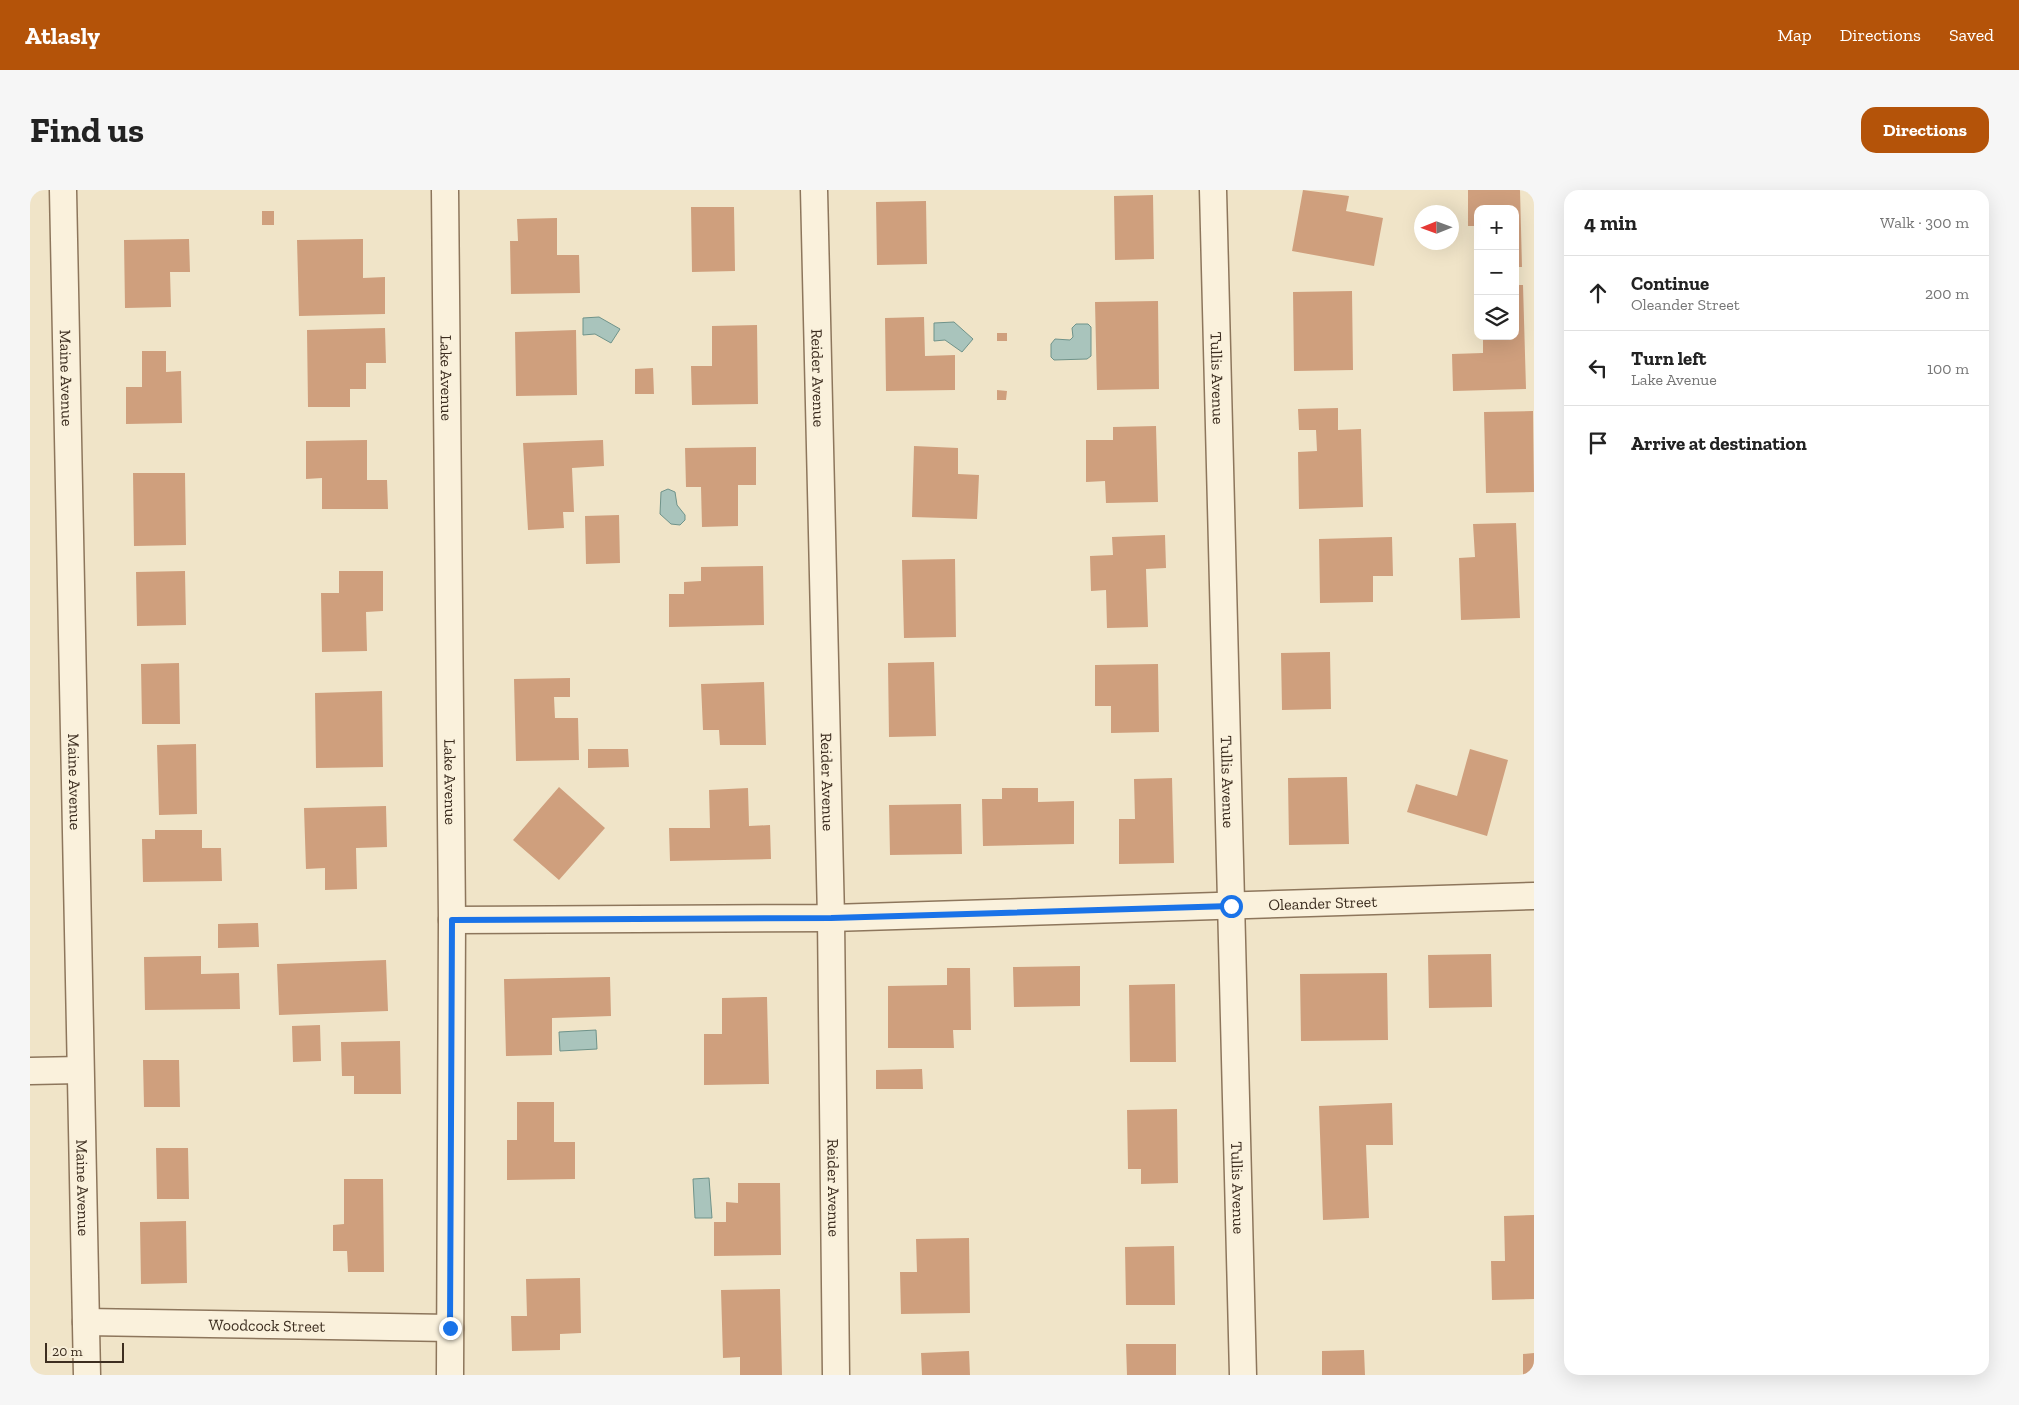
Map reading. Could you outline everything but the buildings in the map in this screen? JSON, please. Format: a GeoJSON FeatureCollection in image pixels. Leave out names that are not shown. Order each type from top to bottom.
{"type":"FeatureCollection","features":[{"type":"Feature","properties":{"kind":"street","name":"Maine Avenue"},"geometry":{"type":"LineString","coordinates":[[62,190],[87,1375]]}},
{"type":"Feature","properties":{"kind":"street","name":"Lake Avenue"},"geometry":{"type":"LineString","coordinates":[[445,190],[452,920],[450,1375]]}},
{"type":"Feature","properties":{"kind":"street","name":"Reider Avenue"},"geometry":{"type":"LineString","coordinates":[[814,190],[831,918],[836,1375]]}},
{"type":"Feature","properties":{"kind":"street","name":"Tullis Avenue"},"geometry":{"type":"LineString","coordinates":[[1213,190],[1243,1375]]}},
{"type":"Feature","properties":{"kind":"street","name":"Oleander Street"},"geometry":{"type":"LineString","coordinates":[[452,920],[831,918],[1534,896]]}},
{"type":"Feature","properties":{"kind":"street"},"geometry":{"type":"LineString","coordinates":[[30,1072],[80,1070]]}},
{"type":"Feature","properties":{"kind":"street","name":"Woodcock Street"},"geometry":{"type":"LineString","coordinates":[[86,1322],[450,1328]]}},
{"type":"Feature","properties":{"kind":"water"},"geometry":{"type":"Polygon","coordinates":[[[599,317],[620,329],[611,343],[595,334],[583,335],[583,318],[599,317]]]}},
{"type":"Feature","properties":{"kind":"water"},"geometry":{"type":"Polygon","coordinates":[[[954,322],[973,339],[962,352],[945,340],[934,341],[934,323],[954,322]]]}},
{"type":"Feature","properties":{"kind":"water"},"geometry":{"type":"Polygon","coordinates":[[[1076,324],[1088,324],[1091,327],[1091,356],[1087,359],[1054,360],[1051,357],[1051,344],[1055,339],[1070,340],[1073,337],[1072,328],[1076,324]]]}},
{"type":"Feature","properties":{"kind":"water"},"geometry":{"type":"Polygon","coordinates":[[[668,489],[675,492],[677,505],[685,515],[685,520],[680,525],[671,524],[660,514],[661,492],[668,489]]]}},
{"type":"Feature","properties":{"kind":"water"},"geometry":{"type":"Polygon","coordinates":[[[596,1030],[597,1049],[560,1051],[559,1032],[596,1030]]]}},
{"type":"Feature","properties":{"kind":"water"},"geometry":{"type":"Polygon","coordinates":[[[709,1178],[712,1218],[695,1218],[693,1179],[709,1178]]]}},
{"type":"Feature","properties":{"kind":"route"},"geometry":{"type":"LineString","coordinates":[[450,1328],[452,920],[831,918],[1231,906]]}}]}
